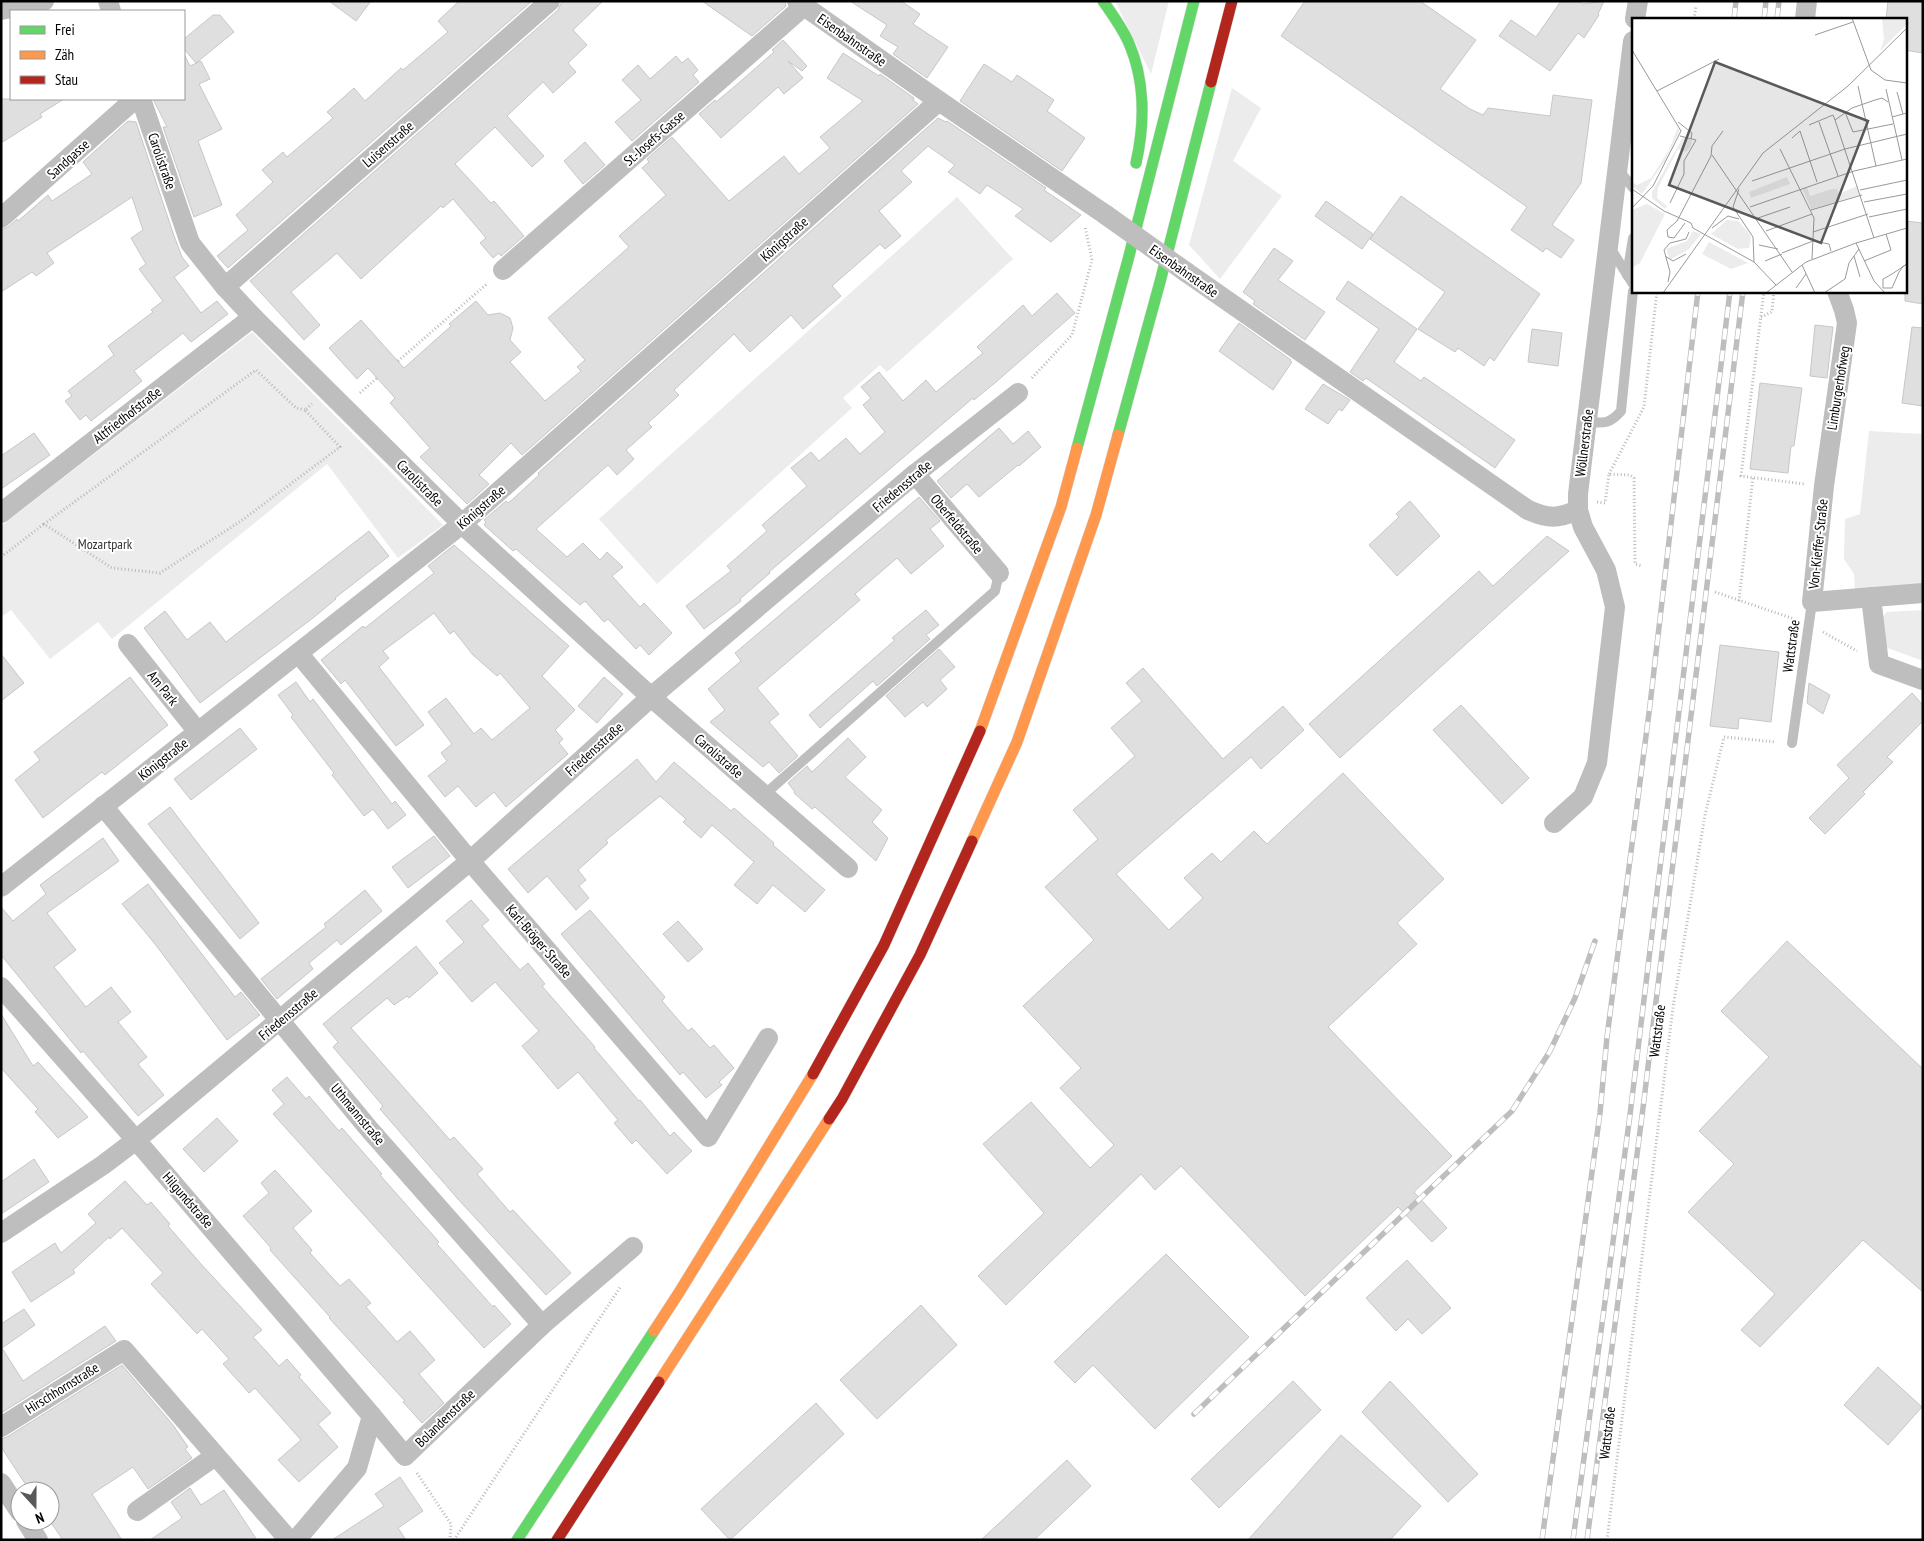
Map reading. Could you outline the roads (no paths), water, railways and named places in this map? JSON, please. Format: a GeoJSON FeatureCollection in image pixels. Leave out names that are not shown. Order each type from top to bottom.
{"type":"FeatureCollection","features":[{"type":"Feature","properties":{"kind":"highway"},"geometry":{"type":"LineString","coordinates":[[1103,1],[1131,47],[1137,72],[1143,134],[1132,178]]}},
{"type":"Feature","properties":{"kind":"highway"},"geometry":{"type":"LineString","coordinates":[[517,1540],[680,1291],[801,1095],[884,945],[981,728],[1061,506],[1129,256],[1194,1]]}},
{"type":"Feature","properties":{"kind":"highway"},"geometry":{"type":"LineString","coordinates":[[557,1540],[842,1098],[920,955],[1017,742],[1096,515],[1160,282],[1232,1]]}},
{"type":"Feature","properties":{"kind":"highway"},"geometry":{"type":"LineString","coordinates":[[1109,212],[1129,256]]}},
{"type":"Feature","properties":{"kind":"street"},"geometry":{"type":"LineString","coordinates":[[1,10],[44,1]]}},
{"type":"Feature","properties":{"kind":"street","name":"Luisenstraße"},"geometry":{"type":"LineString","coordinates":[[225,287],[550,1]]}},
{"type":"Feature","properties":{"kind":"street"},"geometry":{"type":"LineString","coordinates":[[1636,18],[1638,1]]}},
{"type":"Feature","properties":{"kind":"street"},"geometry":{"type":"LineString","coordinates":[[1805,18],[1807,1]]}},
{"type":"Feature","properties":{"kind":"street","name":"Eisenbahnstraße"},"geometry":{"type":"LineString","coordinates":[[800,4],[939,102],[1109,212],[1186,272],[1528,510],[1546,518],[1562,517],[1578,510]]}},
{"type":"Feature","properties":{"kind":"street","name":"St.-Josefs-Gasse"},"geometry":{"type":"LineString","coordinates":[[503,270],[800,4]]}},
{"type":"Feature","properties":{"kind":"street","name":"Wöllnerstraße"},"geometry":{"type":"LineString","coordinates":[[1554,823],[1583,797],[1597,763],[1615,607],[1606,570],[1583,527],[1578,510],[1578,494],[1632,49]]}},
{"type":"Feature","properties":{"kind":"street","name":"Sandgasse"},"geometry":{"type":"LineString","coordinates":[[1,218],[134,100]]}},
{"type":"Feature","properties":{"kind":"street","name":"Carolistraße"},"geometry":{"type":"LineString","coordinates":[[141,100],[190,243],[225,287],[462,524],[651,697],[848,868]]}},
{"type":"Feature","properties":{"kind":"street","name":"Königstraße"},"geometry":{"type":"LineString","coordinates":[[1,887],[462,524],[939,102]]}},
{"type":"Feature","properties":{"kind":"street","name":"Limburgerhofweg"},"geometry":{"type":"LineString","coordinates":[[1824,486],[1847,323],[1837,292]]}},
{"type":"Feature","properties":{"kind":"street","name":"Altfriedhofstraße"},"geometry":{"type":"LineString","coordinates":[[1,513],[253,317]]}},
{"type":"Feature","properties":{"kind":"street","name":"Friedensstraße"},"geometry":{"type":"LineString","coordinates":[[1,1233],[103,1165],[136,1140],[470,861],[651,697],[915,474],[1018,393]]}},
{"type":"Feature","properties":{"kind":"street","name":"Oberfeldstraße"},"geometry":{"type":"LineString","coordinates":[[915,474],[999,573]]}},
{"type":"Feature","properties":{"kind":"street","name":"Von-Kieffer-Straße"},"geometry":{"type":"LineString","coordinates":[[1824,486],[1812,602],[1923,593]]}},
{"type":"Feature","properties":{"kind":"street"},"geometry":{"type":"LineString","coordinates":[[1871,597],[1879,664],[1923,680]]}},
{"type":"Feature","properties":{"kind":"street","name":"Am Park"},"geometry":{"type":"LineString","coordinates":[[128,644],[198,732]]}},
{"type":"Feature","properties":{"kind":"street","name":"Karl-Bröger-Straße"},"geometry":{"type":"LineString","coordinates":[[298,654],[470,861],[708,1137],[768,1038]]}},
{"type":"Feature","properties":{"kind":"street","name":"Uthmannstraße"},"geometry":{"type":"LineString","coordinates":[[103,806],[369,1129],[542,1325]]}},
{"type":"Feature","properties":{"kind":"street","name":"Hilgundstraße"},"geometry":{"type":"LineString","coordinates":[[1,987],[136,1140],[372,1416]]}},
{"type":"Feature","properties":{"kind":"street"},"geometry":{"type":"LineString","coordinates":[[542,1325],[634,1247]]}},
{"type":"Feature","properties":{"kind":"street","name":"Bolandenstraße"},"geometry":{"type":"LineString","coordinates":[[372,1416],[405,1456],[542,1325]]}},
{"type":"Feature","properties":{"kind":"street","name":"Hirschhornstraße"},"geometry":{"type":"LineString","coordinates":[[1,1427],[124,1350],[215,1456]]}},
{"type":"Feature","properties":{"kind":"street"},"geometry":{"type":"LineString","coordinates":[[296,1540],[357,1468],[372,1416]]}},
{"type":"Feature","properties":{"kind":"street"},"geometry":{"type":"LineString","coordinates":[[137,1511],[215,1456],[289,1540]]}},
{"type":"Feature","properties":{"kind":"street"},"geometry":{"type":"LineString","coordinates":[[1,1483],[10,1497]]}},
{"type":"Feature","properties":{"kind":"lane"},"geometry":{"type":"LineString","coordinates":[[1617,169],[1632,187]]}},
{"type":"Feature","properties":{"kind":"lane"},"geometry":{"type":"LineString","coordinates":[[1608,244],[1630,279]]}},
{"type":"Feature","properties":{"kind":"lane"},"geometry":{"type":"LineString","coordinates":[[1630,279],[1632,252]]}},
{"type":"Feature","properties":{"kind":"lane"},"geometry":{"type":"LineString","coordinates":[[1586,422],[1603,423],[1613,420],[1621,412],[1633,292]]}},
{"type":"Feature","properties":{"kind":"lane"},"geometry":{"type":"LineString","coordinates":[[764,795],[995,591],[999,573]]}},
{"type":"Feature","properties":{"kind":"lane","name":"Wattstraße"},"geometry":{"type":"LineString","coordinates":[[1792,744],[1812,602]]}},
{"type":"Feature","properties":{"kind":"railway"},"geometry":{"type":"LineString","coordinates":[[1734,18],[1736,1]]}},
{"type":"Feature","properties":{"kind":"railway"},"geometry":{"type":"LineString","coordinates":[[1764,18],[1766,1]]}},
{"type":"Feature","properties":{"kind":"railway"},"geometry":{"type":"LineString","coordinates":[[1777,18],[1779,1]]}},
{"type":"Feature","properties":{"kind":"railway"},"geometry":{"type":"LineString","coordinates":[[1542,1540],[1600,1113],[1607,1037],[1650,705],[1698,292]]}},
{"type":"Feature","properties":{"kind":"railway"},"geometry":{"type":"LineString","coordinates":[[1573,1540],[1630,1115],[1730,292]]}},
{"type":"Feature","properties":{"kind":"railway"},"geometry":{"type":"LineString","coordinates":[[1587,1540],[1642,1116],[1743,292]]}},
{"type":"Feature","properties":{"kind":"railway"},"geometry":{"type":"LineString","coordinates":[[1194,1414],[1512,1111],[1550,1051],[1575,998],[1595,941]]}},
{"type":"Feature","properties":{"kind":"park label","name":"Mozartpark"},"geometry":{"type":"Point","coordinates":[105,544]}}]}
